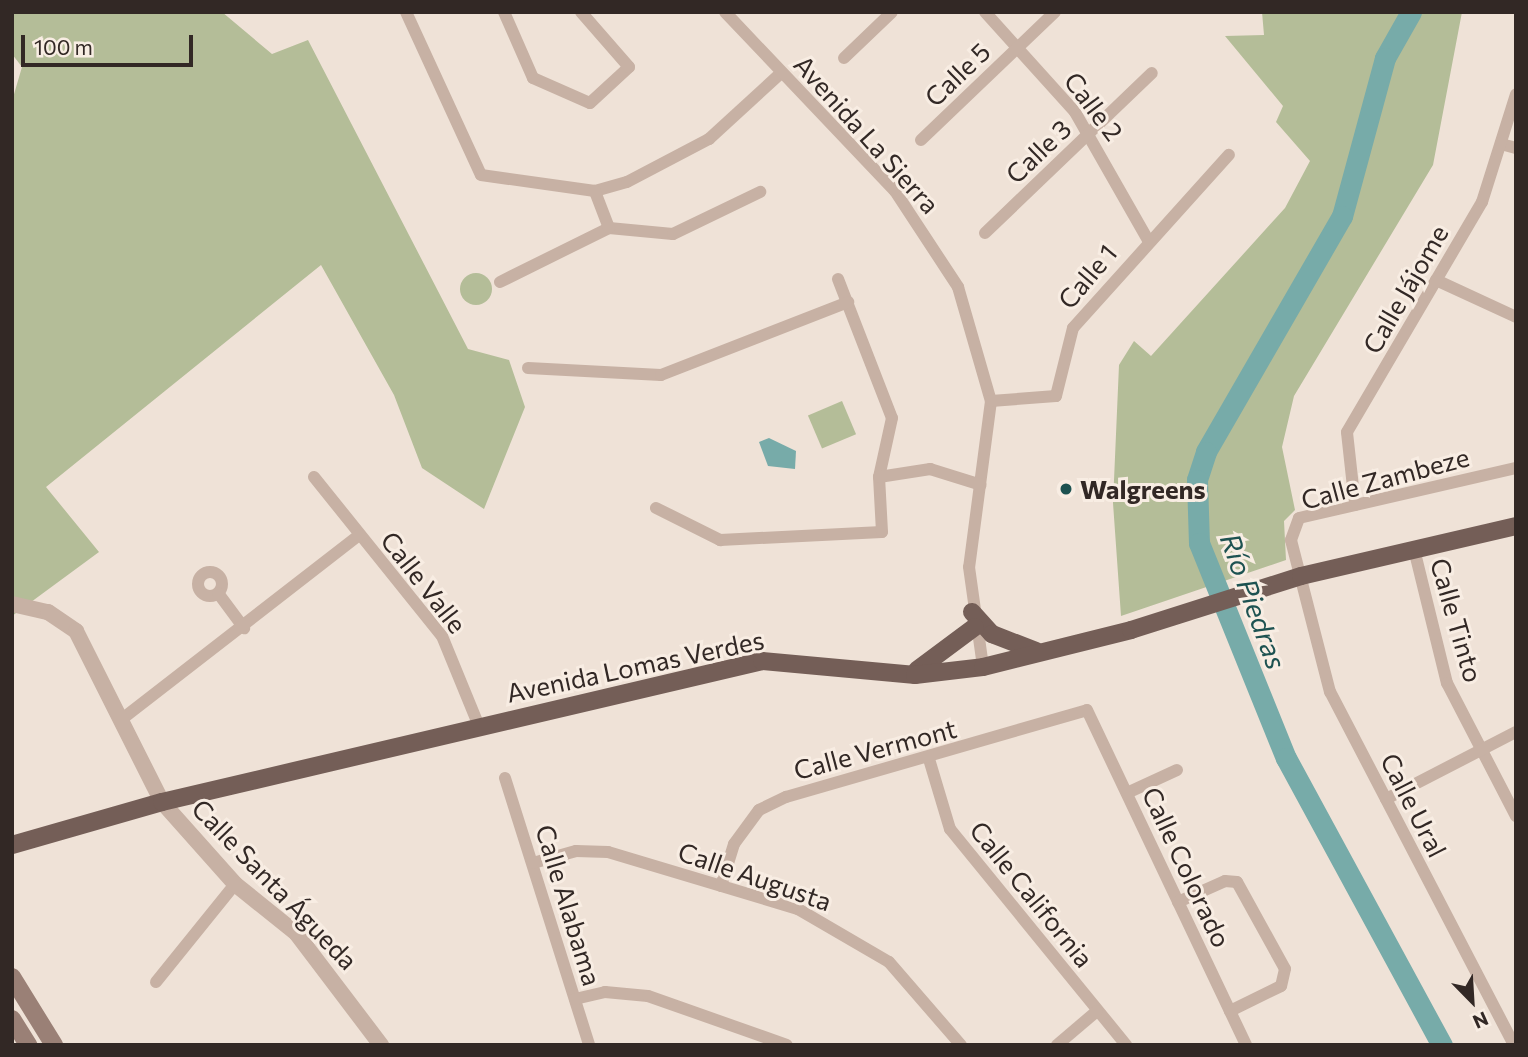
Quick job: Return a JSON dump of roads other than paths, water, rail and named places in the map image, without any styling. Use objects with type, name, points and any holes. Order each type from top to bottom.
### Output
[{"type":"main road","name":"Avenida Lomas Verdes","points":[[12,845],[162,802],[762,661],[906,674],[983,667],[1168,618],[1301,576],[1516,526]]},
{"type":"main road","points":[[906,674],[937,661],[973,620],[1006,642],[1043,652]]},
{"type":"main road","points":[[12,977],[54,1045]]},
{"type":"main road","points":[[12,1020],[28,1045]]},
{"type":"street","points":[[406,12],[481,175],[595,191],[709,139],[780,73]]},
{"type":"street","points":[[504,12],[533,78],[590,103],[629,67],[581,12]]},
{"type":"street","name":"Avenida La Sierra","points":[[726,12],[919,220],[958,287],[991,401],[969,566],[973,620],[983,667]]},
{"type":"street","points":[[844,58],[892,12]]},
{"type":"street","name":"Calle 2","points":[[985,12],[1090,133],[1148,240]]},
{"type":"street","name":"Calle 5","points":[[921,140],[1055,12]]},
{"type":"street","name":"Calle 3","points":[[985,233],[1152,73]]},
{"type":"street","name":"Calle Jájome","points":[[1355,505],[1347,432],[1482,202],[1516,94]]},
{"type":"street","points":[[1501,144],[1516,149]]},
{"type":"street","name":"Calle 1","points":[[991,401],[1056,396],[1073,328],[1148,240],[1229,155]]},
{"type":"street","points":[[595,191],[610,228]]},
{"type":"street","points":[[500,282],[610,228],[673,234],[760,192]]},
{"type":"street","points":[[656,508],[720,540],[882,532],[879,477],[892,418],[838,279]]},
{"type":"street","points":[[1436,280],[1516,317]]},
{"type":"street","points":[[528,369],[661,375],[848,302]]},
{"type":"street","name":"Calle Zambeze","points":[[1295,554],[1291,540],[1298,518],[1516,468]]},
{"type":"street","points":[[879,477],[930,469],[981,485]]},
{"type":"street","name":"Calle Valle","points":[[314,477],[442,636],[479,726]]},
{"type":"street","points":[[122,719],[244,628],[359,535]]},
{"type":"street","name":"Calle Tinto","points":[[1414,549],[1447,683],[1516,816]]},
{"type":"street","name":"Calle Ural","points":[[1295,554],[1330,692],[1514,1045]]},
{"type":"street","points":[[218,593],[244,628]]},
{"type":"street","name":"Calle Santa Águeda","points":[[12,604],[48,612],[76,631],[162,802],[235,884],[296,933],[381,1045]]},
{"type":"street","name":"Calle Vermont","points":[[721,886],[734,844],[759,810],[786,797],[929,759],[1087,710]]},
{"type":"street","name":"Calle Colorado","points":[[1087,710],[1245,1045]]},
{"type":"street","points":[[1386,799],[1516,732]]},
{"type":"street","name":"Calle California","points":[[929,759],[950,829],[1126,1045]]},
{"type":"street","points":[[1127,793],[1177,770]]},
{"type":"street","name":"Calle Alabama","points":[[505,778],[589,1045]]},
{"type":"street","name":"Calle Augusta","points":[[533,863],[576,851],[608,852],[797,909],[862,941],[889,962],[961,1045]]},
{"type":"street","points":[[1178,902],[1225,881],[1237,882],[1285,970],[1281,986],[1230,1011]]},
{"type":"street","points":[[156,982],[235,884]]},
{"type":"street","points":[[575,999],[606,992],[648,996],[787,1045]]},
{"type":"street","points":[[1057,1045],[1097,1011]]},
{"type":"water","points":[[769,438],[796,451],[795,469],[768,466],[759,442]]},
{"type":"waterway","name":"Río Piedras","points":[[1411,12],[1385,58],[1342,216],[1206,452],[1197,480],[1199,543],[1286,758],[1442,1045]]},
{"type":"place","name":"Walgreens","points":[[1066,489]]}]
